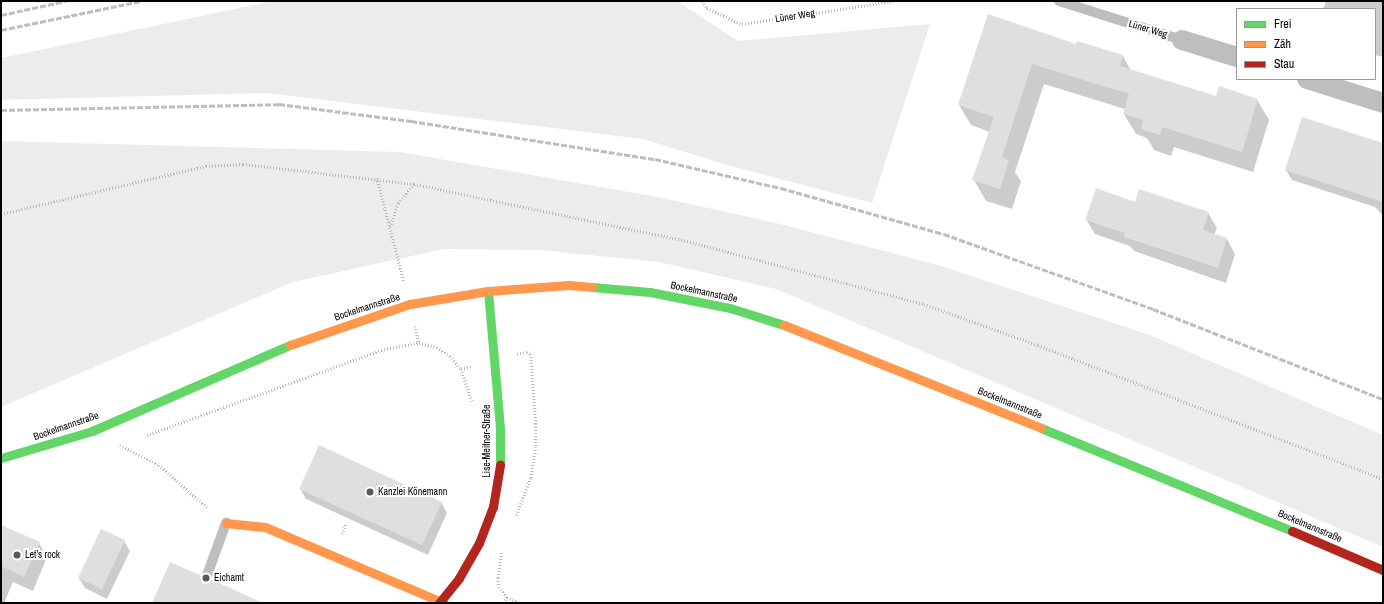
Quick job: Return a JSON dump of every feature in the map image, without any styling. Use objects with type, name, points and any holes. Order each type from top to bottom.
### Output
[{"type":"main road","name":"Bockelmannstraße","points":[[1,458],[92,431],[304,340],[410,304],[488,291],[569,285],[650,292],[730,308],[796,328],[1245,511],[1383,570]]},
{"type":"main road","name":"Lise-Meitner-Straße","points":[[226,524],[265,527],[441,602],[459,578],[478,544],[493,507],[500,474],[500,429],[488,291]]},
{"type":"street","name":"Lüner Weg","points":[[1182,40],[1236,57]]},
{"type":"street","points":[[1310,80],[1383,103]]},
{"type":"lane","name":"Lüner Weg","points":[[1058,1],[1182,40]]},
{"type":"lane","points":[[206,578],[226,524]]},
{"type":"path","name":"Lüner Weg","points":[[703,1],[707,8],[742,24],[894,1]]},
{"type":"path","points":[[1,214],[206,166],[243,164],[377,178],[414,184],[686,241],[924,304],[1038,345],[1383,479]]},
{"type":"path","points":[[377,178],[419,343]]},
{"type":"path","points":[[390,227],[398,203],[414,184]]},
{"type":"path","points":[[142,437],[384,349],[419,343],[437,347],[450,356],[461,369],[473,409]]},
{"type":"path","points":[[127,442],[120,445],[159,465],[226,524]]},
{"type":"path","points":[[507,597],[520,603]]},
{"type":"shaded area","points":[[273,1],[677,1],[738,41],[930,24],[872,203],[734,167],[643,139],[267,93],[1,100],[1,58]]},
{"type":"shaded area","points":[[1,141],[400,152],[658,197],[776,223],[938,265],[1147,334],[1383,435],[1383,547],[776,289],[659,262],[541,250],[444,249],[293,282],[1,407]]},
{"type":"building","points":[[988,14],[1076,44],[1077,41],[1123,55],[1120,66],[1216,96],[1219,86],[1258,99],[1242,152],[1162,127],[1160,135],[1141,129],[1143,120],[1123,114],[1129,94],[1032,64],[1002,157],[1009,160],[1000,189],[972,180],[994,117],[958,105]]},
{"type":"building","points":[[1302,117],[1383,143],[1383,202],[1285,170]]},
{"type":"building","points":[[1096,188],[1135,202],[1139,189],[1209,212],[1203,230],[1227,238],[1218,268],[1124,237],[1125,233],[1085,220]]},
{"type":"building","points":[[319,445],[442,502],[422,545],[299,489]]},
{"type":"building","name":"Let’s rock","points":[[1,525],[40,542],[24,577],[1,566]]},
{"type":"building","points":[[101,529],[125,540],[102,589],[78,578]]},
{"type":"building","points":[[170,562],[200,575],[203,584],[212,580],[263,603],[152,603]]},
{"type":"railway","points":[[1,15],[65,1]]},
{"type":"railway","points":[[1,30],[141,1]]},
{"type":"railway","points":[[1,110],[279,104],[411,121],[655,159],[781,188],[944,234],[1153,309],[1383,399]]},
{"type":"traffic: fast","points":[[592,287],[650,292],[730,308],[784,325]]},
{"type":"traffic: fast","points":[[488,291],[500,429],[500,465]]},
{"type":"traffic: fast","points":[[1,458],[92,431],[290,345]]},
{"type":"traffic: fast","points":[[1041,428],[1292,531]]},
{"type":"traffic: slow","points":[[290,345],[410,304],[488,291],[569,285],[592,287]]},
{"type":"traffic: slow","points":[[784,325],[1041,428]]},
{"type":"traffic: slow","points":[[226,523],[265,527],[444,603]]},
{"type":"traffic: jam","points":[[439,603],[459,578],[479,543],[493,507],[500,465]]},
{"type":"traffic: jam","points":[[1292,531],[1383,570]]},
{"type":"place","name":"Kanzlei Könemann","points":[[370,492]]},
{"type":"place","name":"Let’s rock","points":[[17,555]]},
{"type":"place","name":"Eichamt","points":[[206,578]]}]
